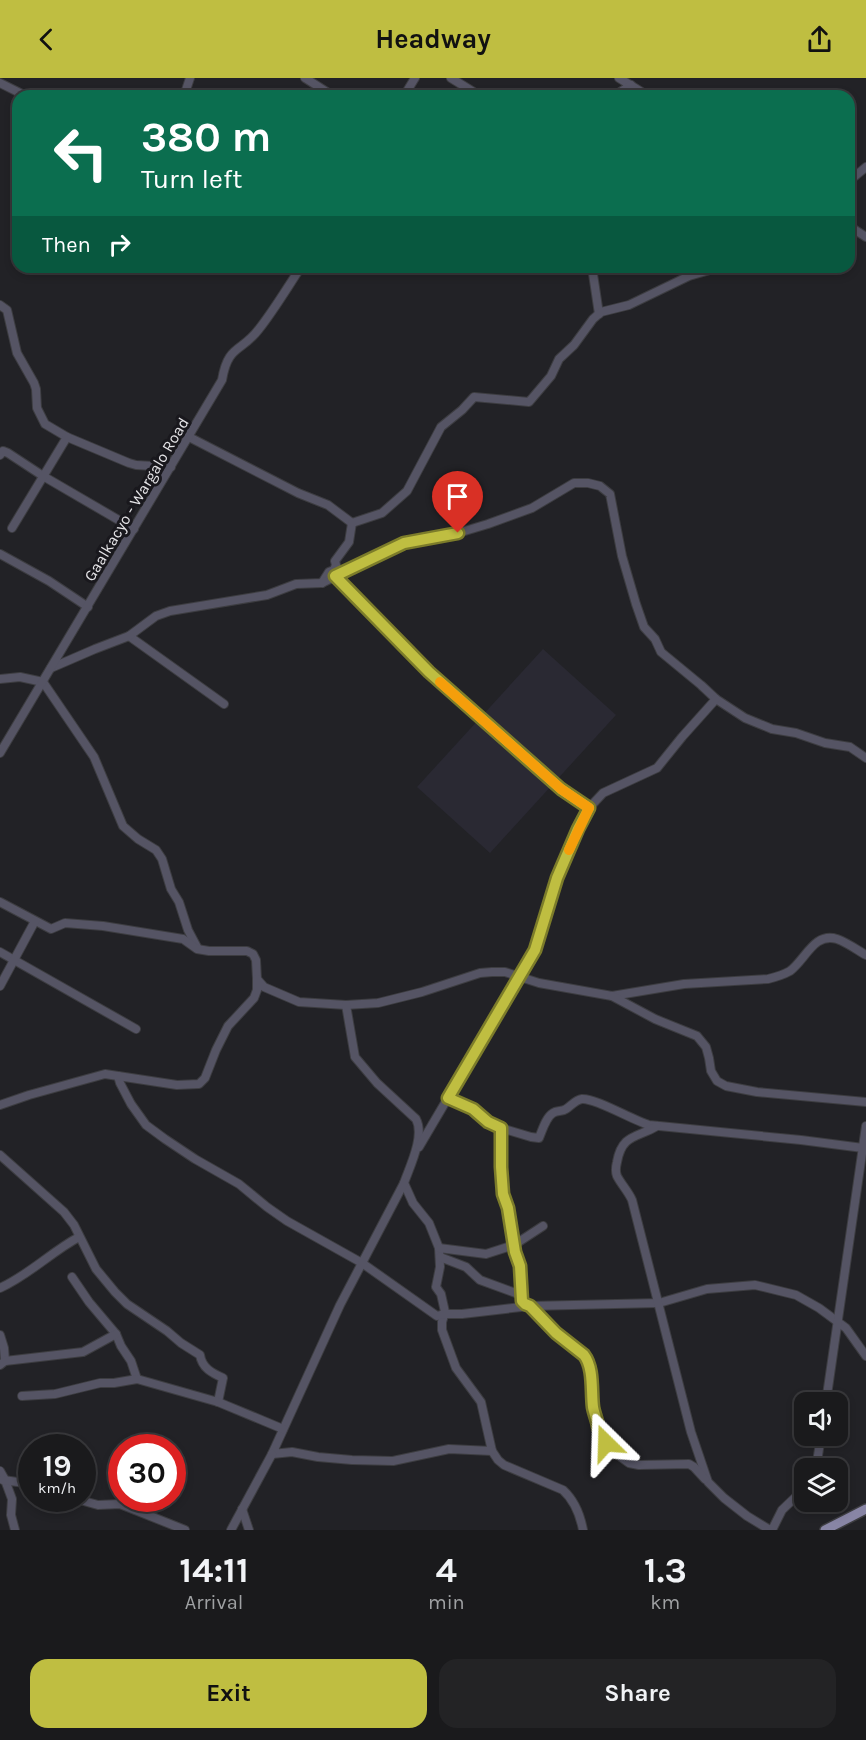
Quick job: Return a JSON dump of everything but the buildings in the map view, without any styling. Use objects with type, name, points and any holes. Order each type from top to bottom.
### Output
[{"type":"main road","points":[[825,1530],[866,1509]]},
{"type":"street","points":[[305,78],[324,90]]},
{"type":"street","points":[[451,78],[470,90]]},
{"type":"street","points":[[619,78],[639,90]]},
{"type":"street","points":[[0,83],[14,90]]},
{"type":"street","points":[[623,90],[631,85]]},
{"type":"street","points":[[631,85],[632,90]]},
{"type":"street","name":"Gaalkacyo - Wargalo Road","points":[[0,753],[222,380],[228,358],[234,349],[244,344],[259,330],[297,273]]},
{"type":"street","points":[[593,273],[599,314]]},
{"type":"street","points":[[352,523],[382,513],[407,491],[441,427],[474,398],[529,402],[552,376],[559,359],[574,345],[599,314],[610,308],[629,304],[699,273]]},
{"type":"street","points":[[0,305],[7,310],[17,353],[36,389],[37,408],[45,424],[67,437],[129,463],[171,466]]},
{"type":"street","points":[[12,528],[67,437]]},
{"type":"street","points":[[189,437],[298,493],[328,505],[352,523]]},
{"type":"street","points":[[0,455],[3,451],[8,453],[134,529]]},
{"type":"street","points":[[51,668],[129,636],[156,616],[170,611],[267,595],[296,584],[322,583],[404,543],[458,533],[488,524],[532,508],[574,483],[588,483],[600,486],[610,494],[622,556],[644,627],[655,639],[661,652],[716,699],[745,718],[772,729],[850,747],[866,758]]},
{"type":"street","points":[[322,583],[329,572],[334,570],[335,561],[349,542],[352,523]]},
{"type":"street","points":[[0,554],[49,581],[87,607]]},
{"type":"street","points":[[335,576],[429,672],[561,789],[589,808]]},
{"type":"street","points":[[129,636],[224,704]]},
{"type":"street","points":[[0,679],[20,677],[43,682],[94,757],[123,826],[156,850],[162,859],[171,889],[179,902],[197,949]]},
{"type":"street","points":[[414,1156],[535,950],[557,878],[589,808],[603,793],[657,768],[716,699]]},
{"type":"street","points":[[0,902],[51,929],[70,923],[103,926],[183,939],[197,949],[247,951],[256,960],[257,979],[254,998],[228,1026],[205,1078],[199,1084],[154,1083],[105,1074],[0,1105]]},
{"type":"street","points":[[0,986],[35,921]]},
{"type":"street","points":[[612,996],[684,984],[741,982],[781,976],[798,964],[821,938],[839,940],[866,956]]},
{"type":"street","points":[[0,952],[136,1029]]},
{"type":"street","points":[[257,979],[264,987],[299,1002],[346,1005],[378,1003],[422,992],[480,973],[505,972],[539,983],[612,996],[655,1019],[697,1036],[706,1047],[711,1071],[717,1081],[726,1086],[758,1092],[866,1102]]},
{"type":"street","points":[[231,1530],[272,1454],[340,1305],[404,1183],[420,1133],[419,1124],[412,1115],[377,1083],[355,1057],[346,1005]]},
{"type":"street","points":[[118,1076],[131,1104],[146,1125],[195,1159],[239,1184],[287,1221],[362,1263],[437,1316],[530,1306],[659,1303],[707,1289],[755,1285],[796,1295],[819,1308],[846,1328],[866,1356]]},
{"type":"street","points":[[448,1098],[473,1109],[488,1122],[501,1128],[539,1138],[550,1115],[563,1111],[576,1101],[584,1099],[638,1122],[657,1126],[863,1148]]},
{"type":"street","points":[[657,1126],[625,1142],[620,1151],[616,1170],[617,1176],[632,1200],[691,1432],[708,1482]]},
{"type":"street","points":[[828,1392],[866,1126]]},
{"type":"street","points":[[501,1128],[503,1194],[520,1266],[521,1296],[525,1304],[530,1306],[556,1333],[588,1360],[594,1410],[602,1439],[629,1463],[639,1465],[689,1464],[699,1471],[724,1498],[747,1516],[771,1530],[782,1510],[794,1499]]},
{"type":"street","points":[[0,1155],[63,1212],[74,1225],[96,1269],[115,1292],[127,1304],[167,1331],[181,1344],[200,1355],[201,1361],[208,1370],[223,1378],[218,1402]]},
{"type":"street","points":[[404,1183],[413,1203],[429,1223],[440,1252],[436,1287],[441,1294],[445,1312],[442,1330],[456,1368],[481,1402],[492,1451],[504,1465],[563,1490],[575,1504],[580,1514],[583,1530]]},
{"type":"street","points":[[440,1252],[486,1254],[514,1245],[543,1226]]},
{"type":"street","points":[[0,1288],[16,1281],[65,1244],[79,1237]]},
{"type":"street","points":[[440,1252],[466,1267],[480,1280],[521,1296]]},
{"type":"street","points":[[72,1277],[89,1302],[116,1334],[131,1360],[137,1379]]},
{"type":"street","points":[[0,1335],[4,1348],[3,1363],[83,1352],[116,1334]]},
{"type":"street","points":[[22,1396],[55,1394],[100,1383],[137,1379],[218,1402],[283,1429]]},
{"type":"street","points":[[272,1454],[291,1452],[318,1457],[393,1461],[449,1449],[492,1451]]},
{"type":"street","points":[[0,1471],[12,1499],[11,1515],[15,1530]]},
{"type":"street","points":[[3,1480],[18,1482]]},
{"type":"street","points":[[96,1504],[120,1504],[185,1530]]},
{"type":"street","points":[[242,1509],[249,1530]]},
{"type":"shaded area","points":[[543,649],[616,715],[490,853],[417,787]]},
{"type":"slow traffic","points":[[440,682],[561,789],[589,808],[569,850]]},
{"type":"route","points":[[458,533],[404,543],[335,576],[429,672],[561,789],[589,808],[557,878],[535,950],[448,1098],[473,1109],[488,1122],[501,1128],[503,1194],[520,1266],[522,1301],[588,1360],[594,1410],[602,1439],[606,1443]]}]
